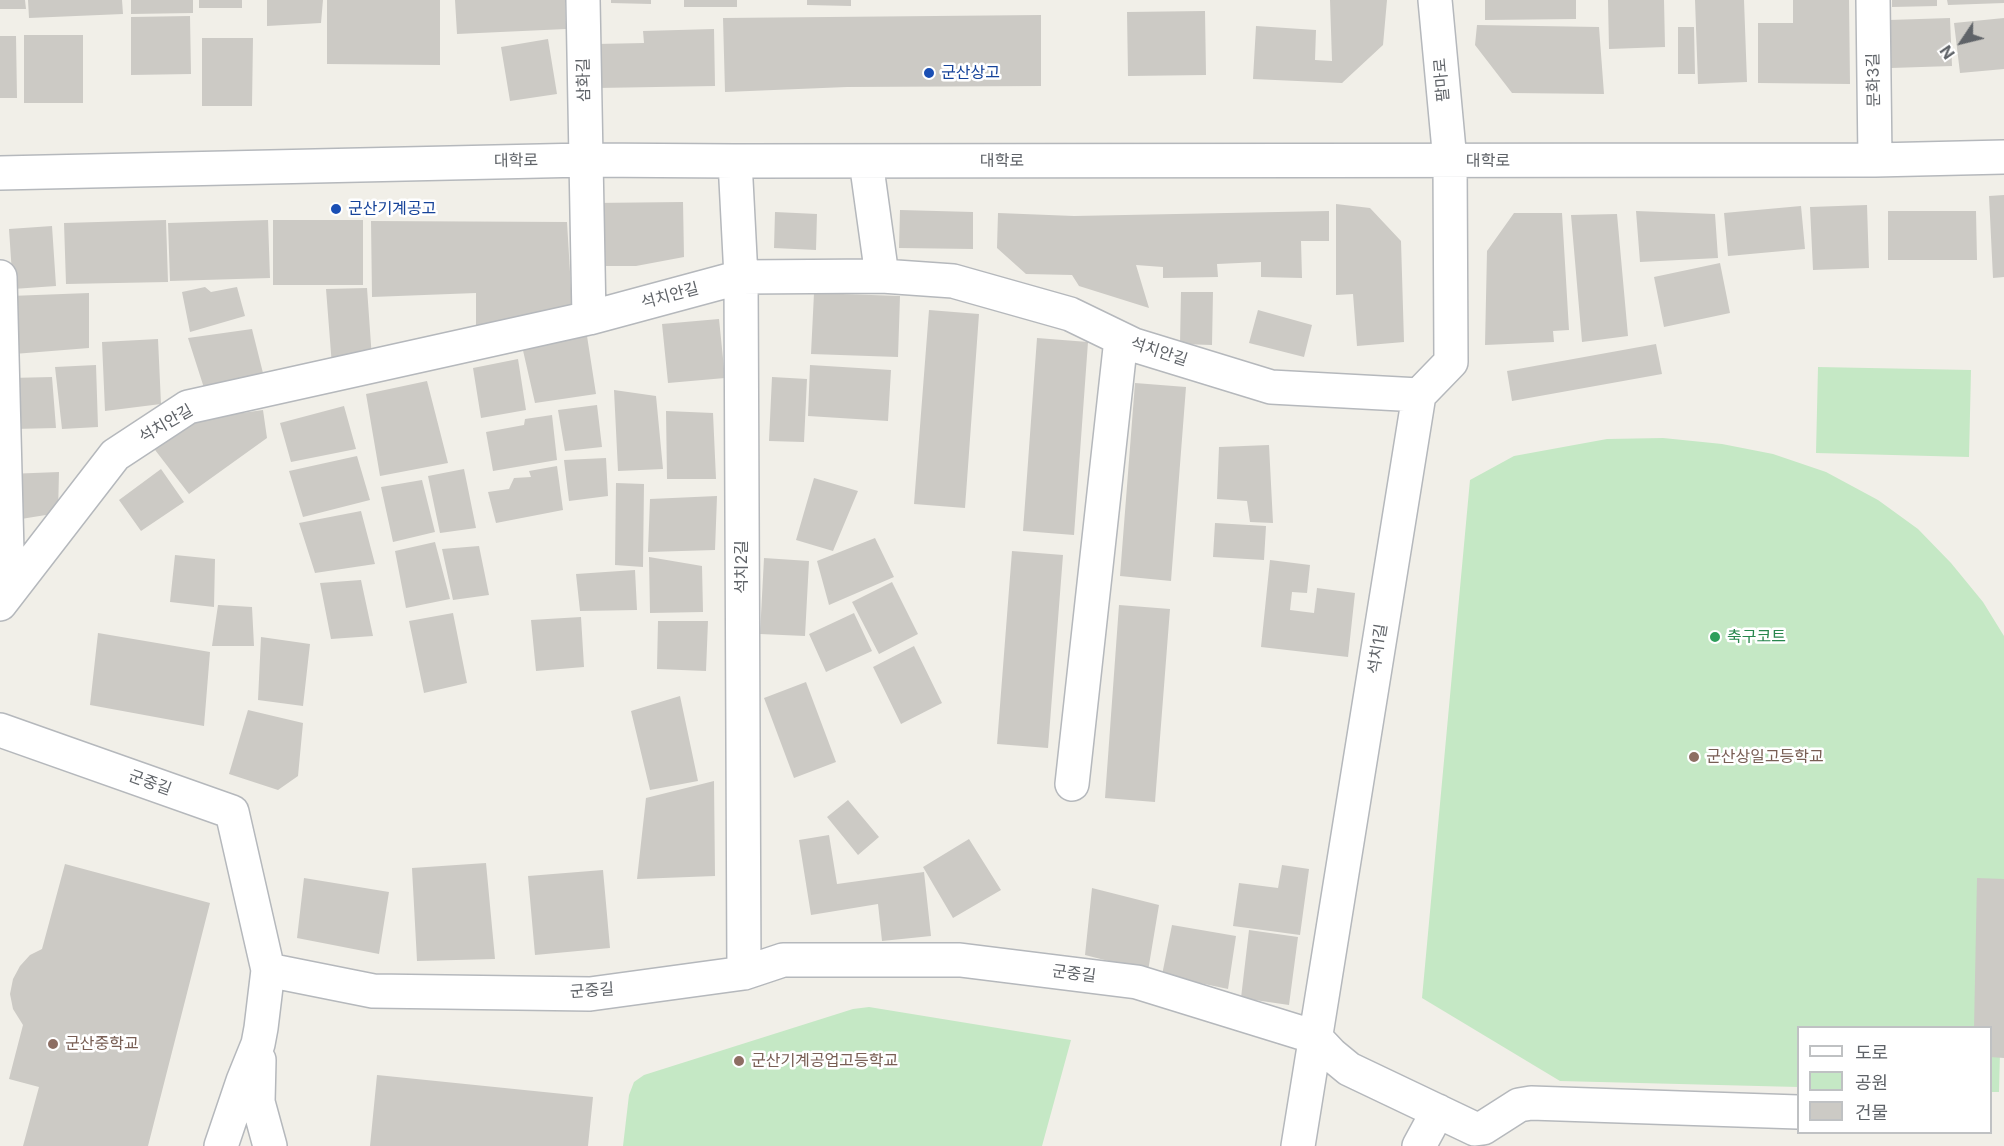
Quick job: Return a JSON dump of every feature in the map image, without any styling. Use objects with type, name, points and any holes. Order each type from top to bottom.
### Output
[{"type":"street","name":"삼화길","points":[[583,0],[589,318]]},
{"type":"street","name":"팔마로","points":[[1435,0],[1450,161]]},
{"type":"street","name":"문화3길","points":[[1873,0],[1875,160]]},
{"type":"street","name":"대학로","points":[[0,173],[585,160],[1450,161],[1875,160],[2004,157]]},
{"type":"street","name":"석치2길","points":[[735,161],[741,277],[744,973]]},
{"type":"street","points":[[866,161],[882,276]]},
{"type":"street","points":[[1419,395],[1451,362],[1450,161]]},
{"type":"street","name":"석치안길","points":[[4,598],[115,454],[188,408],[589,318],[741,277],[882,276],[953,281],[1070,314],[1134,345],[1271,387],[1419,395]]},
{"type":"street","points":[[0,277],[4,598]]},
{"type":"street","points":[[1072,784],[1120,339]]},
{"type":"street","name":"석치1길","points":[[1298,1146],[1419,395]]},
{"type":"street","name":"군중길","points":[[0,729],[232,813],[268,970],[373,991],[579,994],[744,973],[783,960],[960,960],[1137,982],[1315,1037]]},
{"type":"street","points":[[221,1146],[258,1044],[268,970]]},
{"type":"street","points":[[1315,1037],[1349,1069],[1452,1127],[1483,1128],[1520,1106],[1530,1103],[1797,1113]]},
{"type":"street","points":[[258,1044],[260,1066],[258,1102],[270,1146]]},
{"type":"street","points":[[1419,1146],[1452,1127]]},
{"type":"green space","points":[[1818,367],[1971,370],[1969,457],[1816,453]]},
{"type":"green space","name":"군산상일고등학교","points":[[1663,438],[1722,444],[1773,454],[1826,472],[1878,500],[1918,529],[1951,563],[1983,602],[2004,636],[2004,888],[1999,1092],[1992,1092],[1992,1026],[1797,1026],[1797,1087],[1560,1081],[1422,998],[1470,480],[1514,456],[1607,439]]},
{"type":"green space","points":[[869,1007],[1071,1040],[1042,1146],[623,1146],[629,1095],[634,1082],[644,1075],[853,1009]]},
{"type":"building","points":[[0,0],[25,0],[26,9],[0,9]]},
{"type":"building","points":[[28,0],[122,0],[123,14],[29,18]]},
{"type":"building","points":[[131,0],[193,0],[193,13],[131,14]]},
{"type":"building","points":[[199,0],[242,0],[242,8],[199,8]]},
{"type":"building","points":[[267,0],[323,0],[321,23],[267,26]]},
{"type":"building","points":[[327,0],[440,0],[440,65],[327,64]]},
{"type":"building","points":[[455,0],[565,0],[566,29],[457,34]]},
{"type":"building","points":[[611,0],[651,0],[651,4],[611,3]]},
{"type":"building","points":[[684,0],[737,0],[737,7],[684,7]]},
{"type":"building","points":[[807,0],[851,0],[851,6],[807,5]]},
{"type":"building","points":[[1330,0],[1387,0],[1383,45],[1342,83],[1253,79],[1256,26],[1316,30],[1315,60],[1332,61]]},
{"type":"building","points":[[1485,0],[1576,0],[1576,19],[1485,20]]},
{"type":"building","points":[[1608,0],[1664,0],[1665,47],[1609,49]]},
{"type":"building","points":[[1695,0],[1744,0],[1747,82],[1698,84]]},
{"type":"building","points":[[1793,0],[1849,0],[1850,84],[1758,83],[1758,23],[1793,23]]},
{"type":"building","points":[[1892,0],[1937,0],[1937,6],[1892,7]]},
{"type":"building","points":[[1947,0],[2004,0],[2004,3],[1948,5]]},
{"type":"building","points":[[1205,11],[1206,75],[1128,76],[1127,12]]},
{"type":"building","points":[[1041,15],[1041,86],[847,87],[725,92],[723,18]]},
{"type":"building","points":[[190,16],[191,74],[131,75],[131,17]]},
{"type":"building","points":[[1950,18],[1952,66],[1891,68],[1889,20]]},
{"type":"building","points":[[2004,18],[2004,69],[1960,73],[1954,23]]},
{"type":"building","points":[[1477,25],[1599,27],[1604,94],[1512,93],[1475,45]]},
{"type":"building","points":[[1678,27],[1694,27],[1695,74],[1678,74]]},
{"type":"building","points":[[714,29],[715,86],[597,88],[596,44],[644,43],[643,31]]},
{"type":"building","points":[[24,35],[83,35],[83,103],[24,103]]},
{"type":"building","points":[[0,36],[16,36],[17,98],[0,98]]},
{"type":"building","points":[[202,38],[253,38],[252,106],[202,106]]},
{"type":"building","points":[[548,39],[557,94],[510,101],[501,47]]},
{"type":"building","points":[[2004,195],[2004,277],[1993,278],[1989,196]]},
{"type":"building","points":[[683,202],[684,257],[636,266],[593,266],[592,203]]},
{"type":"building","points":[[1336,204],[1370,208],[1401,241],[1404,342],[1357,346],[1353,294],[1336,295]]},
{"type":"building","points":[[1867,205],[1869,268],[1813,270],[1810,207]]},
{"type":"building","points":[[1801,206],[1805,249],[1728,256],[1724,213]]},
{"type":"building","points":[[900,210],[973,212],[973,249],[899,248]]},
{"type":"building","points":[[1329,211],[1329,241],[1301,241],[1302,278],[1261,277],[1261,262],[1217,264],[1218,277],[1163,278],[1163,267],[1136,265],[1149,308],[1079,286],[1072,275],[1026,274],[997,248],[998,213],[1074,216]]},
{"type":"building","points":[[1636,211],[1715,214],[1718,258],[1640,262]]},
{"type":"building","points":[[1888,211],[1976,211],[1977,260],[1888,260]]},
{"type":"building","points":[[775,212],[817,214],[816,250],[774,248]]},
{"type":"building","points":[[1514,213],[1562,213],[1569,330],[1553,331],[1554,342],[1485,345],[1487,251]]},
{"type":"building","points":[[1617,214],[1628,336],[1582,342],[1571,215]]},
{"type":"building","points":[[166,220],[168,282],[66,284],[64,223]]},
{"type":"building","points":[[268,220],[270,278],[170,281],[168,223]]},
{"type":"building","points":[[273,220],[363,220],[363,285],[273,285]]},
{"type":"building","points":[[371,221],[567,222],[572,305],[476,328],[476,293],[372,297]]},
{"type":"building","points":[[52,226],[56,286],[13,289],[9,229]]},
{"type":"building","points":[[1720,263],[1730,313],[1664,327],[1654,277]]},
{"type":"building","points":[[205,287],[211,292],[237,287],[245,316],[190,332],[182,292]]},
{"type":"building","points":[[367,288],[372,359],[332,366],[326,289]]},
{"type":"building","points":[[1181,292],[1213,292],[1212,345],[1180,344]]},
{"type":"building","points":[[89,293],[89,348],[14,354],[10,296]]},
{"type":"building","points":[[814,293],[900,296],[898,357],[811,354]]},
{"type":"building","points":[[929,310],[979,314],[965,508],[914,504]]},
{"type":"building","points":[[1258,310],[1312,325],[1304,357],[1249,343]]},
{"type":"building","points":[[719,319],[725,378],[668,383],[662,324]]},
{"type":"building","points":[[252,329],[264,377],[205,391],[188,338]]},
{"type":"building","points":[[587,336],[596,394],[535,403],[522,346]]},
{"type":"building","points":[[1037,338],[1088,342],[1074,535],[1023,531]]},
{"type":"building","points":[[158,339],[161,404],[105,411],[102,342]]},
{"type":"building","points":[[1656,344],[1662,374],[1512,401],[1507,371]]},
{"type":"building","points":[[518,359],[526,410],[481,418],[473,368]]},
{"type":"building","points":[[96,365],[98,427],[62,429],[55,367]]},
{"type":"building","points":[[810,365],[891,370],[888,421],[808,416]]},
{"type":"building","points":[[52,377],[56,428],[14,429],[10,378]]},
{"type":"building","points":[[772,377],[807,379],[804,442],[769,441]]},
{"type":"building","points":[[427,381],[448,463],[380,476],[366,394]]},
{"type":"building","points":[[1135,383],[1186,387],[1171,581],[1120,576]]},
{"type":"building","points":[[614,390],[656,396],[663,469],[618,471]]},
{"type":"building","points":[[597,405],[602,447],[565,451],[558,410]]},
{"type":"building","points":[[344,406],[356,449],[291,462],[280,423]]},
{"type":"building","points":[[263,410],[267,438],[189,494],[152,446],[193,420]]},
{"type":"building","points":[[666,411],[713,413],[716,479],[667,479]]},
{"type":"building","points":[[552,415],[557,460],[493,471],[486,432],[524,425],[525,419]]},
{"type":"building","points":[[1269,445],[1273,523],[1250,522],[1247,501],[1217,499],[1219,447]]},
{"type":"building","points":[[357,456],[370,500],[303,517],[289,471]]},
{"type":"building","points":[[606,458],[608,496],[569,501],[564,460]]},
{"type":"building","points":[[557,466],[563,510],[496,523],[488,492],[509,489],[514,478],[531,477],[529,471]]},
{"type":"building","points":[[161,469],[184,502],[141,531],[119,500]]},
{"type":"building","points":[[464,469],[476,528],[440,533],[428,476]]},
{"type":"building","points":[[59,472],[58,513],[15,520],[8,474]]},
{"type":"building","points":[[814,478],[858,491],[833,551],[796,540]]},
{"type":"building","points":[[422,480],[435,532],[393,542],[381,487]]},
{"type":"building","points":[[616,483],[644,484],[643,567],[615,565]]},
{"type":"building","points":[[717,496],[715,550],[648,552],[650,499]]},
{"type":"building","points":[[361,511],[375,564],[315,573],[299,523]]},
{"type":"building","points":[[1215,523],[1266,526],[1264,560],[1213,557]]},
{"type":"building","points":[[875,538],[894,577],[829,605],[817,561]]},
{"type":"building","points":[[435,542],[450,599],[406,608],[395,551]]},
{"type":"building","points":[[479,546],[489,595],[453,600],[442,549]]},
{"type":"building","points":[[1012,551],[1063,555],[1048,748],[997,744]]},
{"type":"building","points":[[175,555],[215,559],[214,607],[170,602]]},
{"type":"building","points":[[649,557],[702,566],[703,612],[650,613]]},
{"type":"building","points":[[764,558],[809,561],[805,636],[760,634]]},
{"type":"building","points":[[1270,560],[1310,565],[1307,593],[1292,592],[1290,610],[1314,613],[1317,588],[1355,593],[1348,657],[1261,647]]},
{"type":"building","points":[[635,570],[637,610],[580,611],[576,574]]},
{"type":"building","points":[[361,580],[373,636],[331,639],[320,583]]},
{"type":"building","points":[[892,582],[918,634],[879,654],[852,602]]},
{"type":"building","points":[[218,605],[252,607],[254,646],[212,646]]},
{"type":"building","points":[[1119,605],[1170,609],[1155,802],[1105,798]]},
{"type":"building","points":[[453,613],[467,683],[424,693],[409,621]]},
{"type":"building","points":[[854,613],[872,651],[826,672],[809,634]]},
{"type":"building","points":[[581,617],[584,667],[536,671],[531,620]]},
{"type":"building","points":[[658,621],[708,621],[706,671],[657,669]]},
{"type":"building","points":[[98,633],[210,652],[204,726],[90,705]]},
{"type":"building","points":[[261,637],[310,644],[303,706],[258,700]]},
{"type":"building","points":[[914,646],[942,703],[901,724],[873,667]]},
{"type":"building","points":[[806,682],[836,762],[794,778],[764,698]]},
{"type":"building","points":[[680,696],[698,781],[650,790],[631,711]]},
{"type":"building","points":[[248,710],[303,723],[298,776],[278,790],[229,774]]},
{"type":"building","points":[[714,781],[715,876],[637,879],[646,798]]},
{"type":"building","points":[[848,800],[879,837],[858,855],[827,817]]},
{"type":"building","points":[[829,835],[837,884],[924,872],[931,936],[882,941],[878,904],[811,915],[799,840]]},
{"type":"building","points":[[969,839],[1001,890],[953,918],[923,867]]},
{"type":"building","points":[[486,863],[495,959],[417,961],[412,868]]},
{"type":"building","points":[[65,864],[210,903],[148,1146],[23,1146],[39,1087],[9,1079],[23,1025],[13,1009],[10,994],[13,979],[20,966],[30,955],[42,949]]},
{"type":"building","points":[[1282,865],[1309,869],[1300,935],[1233,926],[1239,883],[1278,888]]},
{"type":"building","points":[[603,870],[610,948],[535,955],[528,876]]},
{"type":"building","points":[[304,878],[389,892],[379,954],[297,938]]},
{"type":"building","points":[[1977,878],[2004,879],[2004,1058],[1992,1057],[1992,1026],[1974,1026]]},
{"type":"building","points":[[1092,888],[1159,905],[1148,971],[1085,955]]},
{"type":"building","points":[[1172,925],[1236,936],[1228,989],[1162,975]]},
{"type":"building","points":[[1249,930],[1298,937],[1289,1005],[1241,998]]},
{"type":"building","points":[[377,1075],[593,1097],[588,1146],[370,1146]]},
{"type":"place","name":"군산상고","points":[[929,73]]},
{"type":"place","name":"군산기계공고","points":[[336,209]]},
{"type":"place","name":"축구코트","points":[[1715,637]]},
{"type":"place","name":"군산상일고등학교","points":[[1694,757]]},
{"type":"place","name":"군산중학교","points":[[53,1044]]},
{"type":"place","name":"군산기계공업고등학교","points":[[739,1061]]}]
